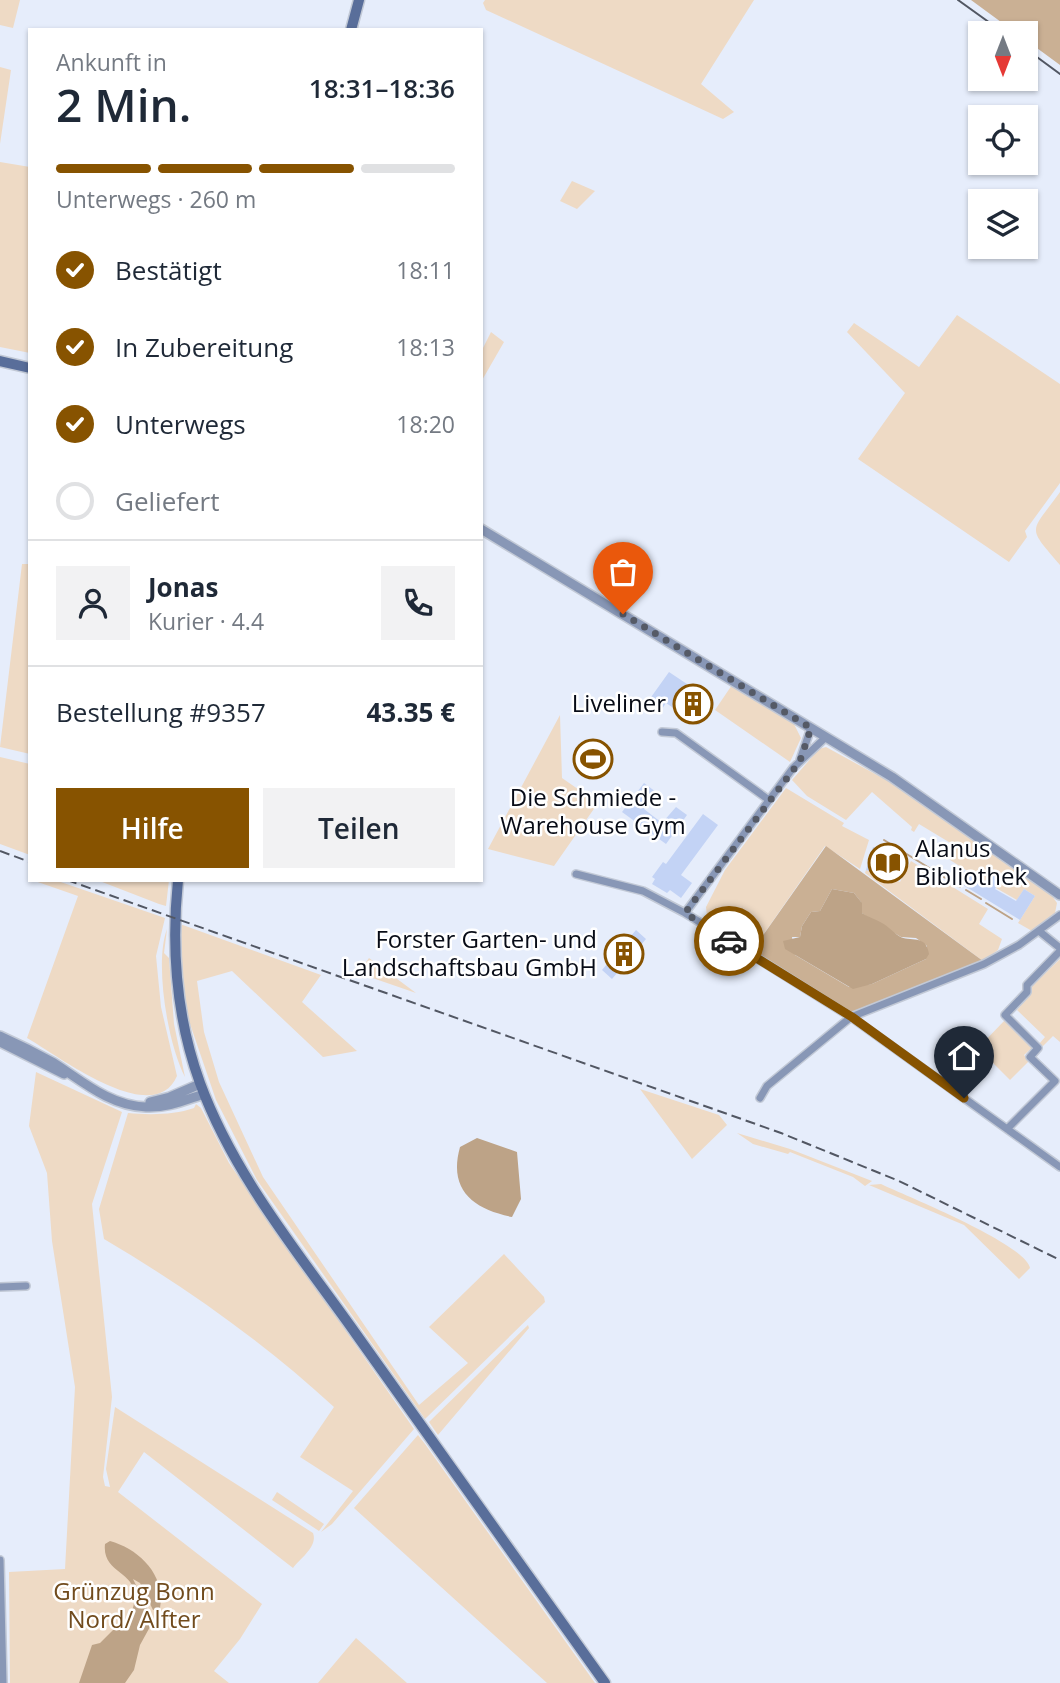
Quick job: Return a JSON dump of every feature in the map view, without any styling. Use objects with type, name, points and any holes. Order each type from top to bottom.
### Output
[{"type":"main road","points":[[352,28],[359,0]]},
{"type":"main road","points":[[0,361],[28,368]]},
{"type":"main road","points":[[178,882],[174,915],[176,978],[181,1016],[202,1089],[232,1152],[260,1197],[605,1683]]},
{"type":"street","points":[[483,530],[892,777],[1060,895]]},
{"type":"street","points":[[800,761],[811,728]]},
{"type":"street","points":[[662,732],[676,733],[769,800]]},
{"type":"street","points":[[685,913],[800,761],[826,737]]},
{"type":"street","points":[[576,874],[643,891],[685,913],[852,1017],[1060,1167]]},
{"type":"street","points":[[760,1098],[767,1086],[852,1017],[984,964],[1060,915]]},
{"type":"street","points":[[1007,1129],[1055,1081],[1030,1057],[1038,1048],[1005,1015],[1027,992],[1027,985],[1060,950],[1039,931]]},
{"type":"street","points":[[0,1036],[15,1046],[57,1065],[73,1078],[114,1100],[131,1104],[202,1089]]},
{"type":"street","points":[[0,1042],[15,1046]]},
{"type":"street","points":[[0,1287],[26,1286]]},
{"type":"street","points":[[0,1560],[3,1683]]},
{"type":"green space","points":[[0,0],[20,0],[13,28],[0,25]]},
{"type":"green space","points":[[485,0],[754,0],[701,84],[734,112],[723,119],[486,10],[483,3]]},
{"type":"green space","points":[[0,67],[11,70],[0,144]]},
{"type":"green space","points":[[0,162],[28,167],[28,353],[0,347]]},
{"type":"green space","points":[[572,181],[595,191],[577,209],[560,201]]},
{"type":"green space","points":[[957,315],[1060,384],[1060,483],[1025,531],[1027,537],[1009,562],[858,459],[905,393],[847,332],[854,323],[919,367]]},
{"type":"green space","points":[[491,332],[504,342],[483,379],[483,348]]},
{"type":"green space","points":[[1060,492],[1060,565],[1041,543],[1036,529]]},
{"type":"green space","points":[[22,564],[28,564],[28,754],[0,747]]},
{"type":"green space","points":[[732,685],[794,724],[801,738],[790,762],[715,710]]},
{"type":"green space","points":[[560,715],[562,778],[598,803],[554,866],[488,849]]},
{"type":"green space","points":[[826,747],[888,781],[1050,893],[1057,903],[1055,913],[1032,931],[1018,923],[1035,896],[1024,889],[1017,900],[996,888],[1003,876],[993,870],[985,882],[950,860],[957,847],[919,824],[914,832],[912,827],[872,792],[846,820],[807,796],[792,780],[819,749]]},
{"type":"green space","points":[[0,757],[28,764],[28,854],[0,844]]},
{"type":"green space","points":[[786,788],[844,823],[842,826],[869,840],[860,869],[825,846],[752,951],[707,917],[706,907],[725,870]]},
{"type":"green space","points":[[911,861],[988,909],[979,924],[1002,939],[998,950],[983,961],[865,873],[866,870],[900,882]]},
{"type":"green space","points":[[38,882],[61,882],[165,918],[156,956],[161,1007],[177,1076],[165,1091],[148,1095],[127,1092],[105,1084],[27,1038],[78,896]]},
{"type":"green space","points":[[102,882],[169,882],[166,906]]},
{"type":"green space","points":[[180,924],[321,975],[302,1002],[357,1051],[323,1057],[232,971],[197,981],[204,1032],[219,1082],[263,1177],[419,1405],[468,1363],[429,1327],[504,1254],[544,1297],[545,1302],[425,1419],[257,1180],[216,1100],[188,1018],[181,971]]},
{"type":"green space","points":[[167,929],[164,953],[169,958],[174,1024],[185,1077],[168,1025],[162,982],[163,944]]},
{"type":"green space","points":[[369,958],[416,993],[358,973]]},
{"type":"green space","points":[[1060,959],[1060,1042],[1053,1036],[1043,1046],[1039,1044],[1045,1037],[1017,1010],[1031,994],[1032,986]]},
{"type":"green space","points":[[1005,1020],[1034,1046],[1024,1055],[1029,1061],[1010,1080],[978,1048]]},
{"type":"green space","name":"Grünzug Bonn Nord/ Alfter","points":[[36,1072],[122,1112],[92,1204],[112,1397],[103,1477],[105,1486],[110,1487],[106,1469],[115,1407],[313,1533],[311,1547],[293,1568],[144,1452],[118,1492],[262,1604],[240,1639],[214,1671],[229,1683],[10,1683],[9,1572],[65,1569],[75,1387],[52,1241],[47,1173],[29,1126]]},
{"type":"green space","points":[[640,1089],[719,1115],[727,1125],[692,1159]]},
{"type":"green space","points":[[196,1104],[201,1108],[229,1163],[414,1429],[332,1524],[321,1532],[353,1491],[300,1457],[334,1407],[280,1360],[224,1317],[104,1239],[99,1209],[128,1113],[170,1113],[194,1108]]},
{"type":"green space","points":[[737,1133],[790,1149],[872,1181],[865,1186],[853,1177],[790,1152],[788,1154],[753,1144]]},
{"type":"green space","points":[[881,1184],[988,1234],[1009,1246],[1030,1268],[1019,1279],[964,1225],[869,1185]]},
{"type":"green space","points":[[528,1325],[529,1328],[438,1435],[429,1422]]},
{"type":"green space","points":[[418,1435],[595,1683],[547,1683],[354,1508]]},
{"type":"green space","points":[[277,1492],[324,1524],[319,1531],[272,1500]]},
{"type":"green space","points":[[356,1638],[407,1683],[318,1683]]},
{"type":"shaded area","points":[[971,0],[1060,0],[1060,65],[1038,49],[1038,21],[1000,21]]},
{"type":"shaded area","points":[[826,846],[983,961],[852,1012],[752,951]],"holes":[[[832,889],[854,893],[861,902],[862,913],[866,916],[901,937],[916,938],[927,946],[926,959],[872,984],[849,987],[795,955],[792,937],[800,937],[802,926],[811,912],[820,911]]]},
{"type":"shaded area","points":[[832,889],[854,893],[862,903],[862,913],[903,938],[925,943],[929,954],[926,959],[872,984],[853,989],[785,949],[783,941],[800,937],[802,926],[811,912],[820,911]]},
{"type":"shaded area","points":[[477,1138],[517,1152],[521,1199],[512,1217],[475,1203],[461,1186],[457,1162],[460,1147]]},
{"type":"shaded area","points":[[110,1541],[131,1550],[148,1565],[159,1585],[160,1608],[153,1610],[140,1583],[133,1579],[150,1614],[151,1625],[140,1645],[134,1670],[125,1683],[79,1683],[92,1645],[100,1643],[115,1628],[127,1623],[134,1605],[131,1583],[106,1556],[105,1544]]},
{"type":"building","points":[[669,672],[714,702],[699,725],[666,703],[662,709],[649,700]]},
{"type":"building","name":"Die Schmiede - Warehouse Gym","points":[[601,741],[603,776],[584,777],[583,742]]},
{"type":"building","points":[[644,783],[656,792],[644,809],[662,823],[676,807],[687,815],[666,844],[622,812]]},
{"type":"building","points":[[703,814],[718,825],[681,875],[692,883],[681,898],[670,890],[667,893],[652,884],[655,879],[652,877],[663,862],[666,864]]},
{"type":"building","points":[[873,847],[897,854],[889,878],[866,870]]},
{"type":"building","points":[[957,867],[984,883],[992,869],[1003,876],[995,889],[1016,901],[1024,889],[1035,896],[1020,920],[950,877]]},
{"type":"building","name":"Forster Garten- und Landschaftsbau GmbH","points":[[636,930],[646,939],[612,979],[602,970]]},
{"type":"waterway","points":[[884,840],[960,887]]},
{"type":"waterway","points":[[966,890],[981,899]]},
{"type":"waterway","points":[[986,903],[1012,919]]},
{"type":"tram line","points":[[958,0],[987,21]]},
{"type":"tram line","points":[[1038,58],[1060,74]]},
{"type":"railway","points":[[0,851],[28,861]]},
{"type":"railway","points":[[73,882],[781,1133],[899,1181],[1060,1260]]},
{"type":"way so far","points":[[623,614],[811,728],[800,761],[685,913],[729,941]]},
{"type":"place","name":"Liveliner","points":[[693,704]]},
{"type":"place","name":"Die Schmiede - Warehouse Gym","points":[[593,759]]},
{"type":"place","name":"Alanus Bibliothek","points":[[888,863]]},
{"type":"place","name":"Forster Garten- und Landschaftsbau GmbH","points":[[624,954]]},
{"type":"route","points":[[729,941],[852,1017],[964,1098]]}]
